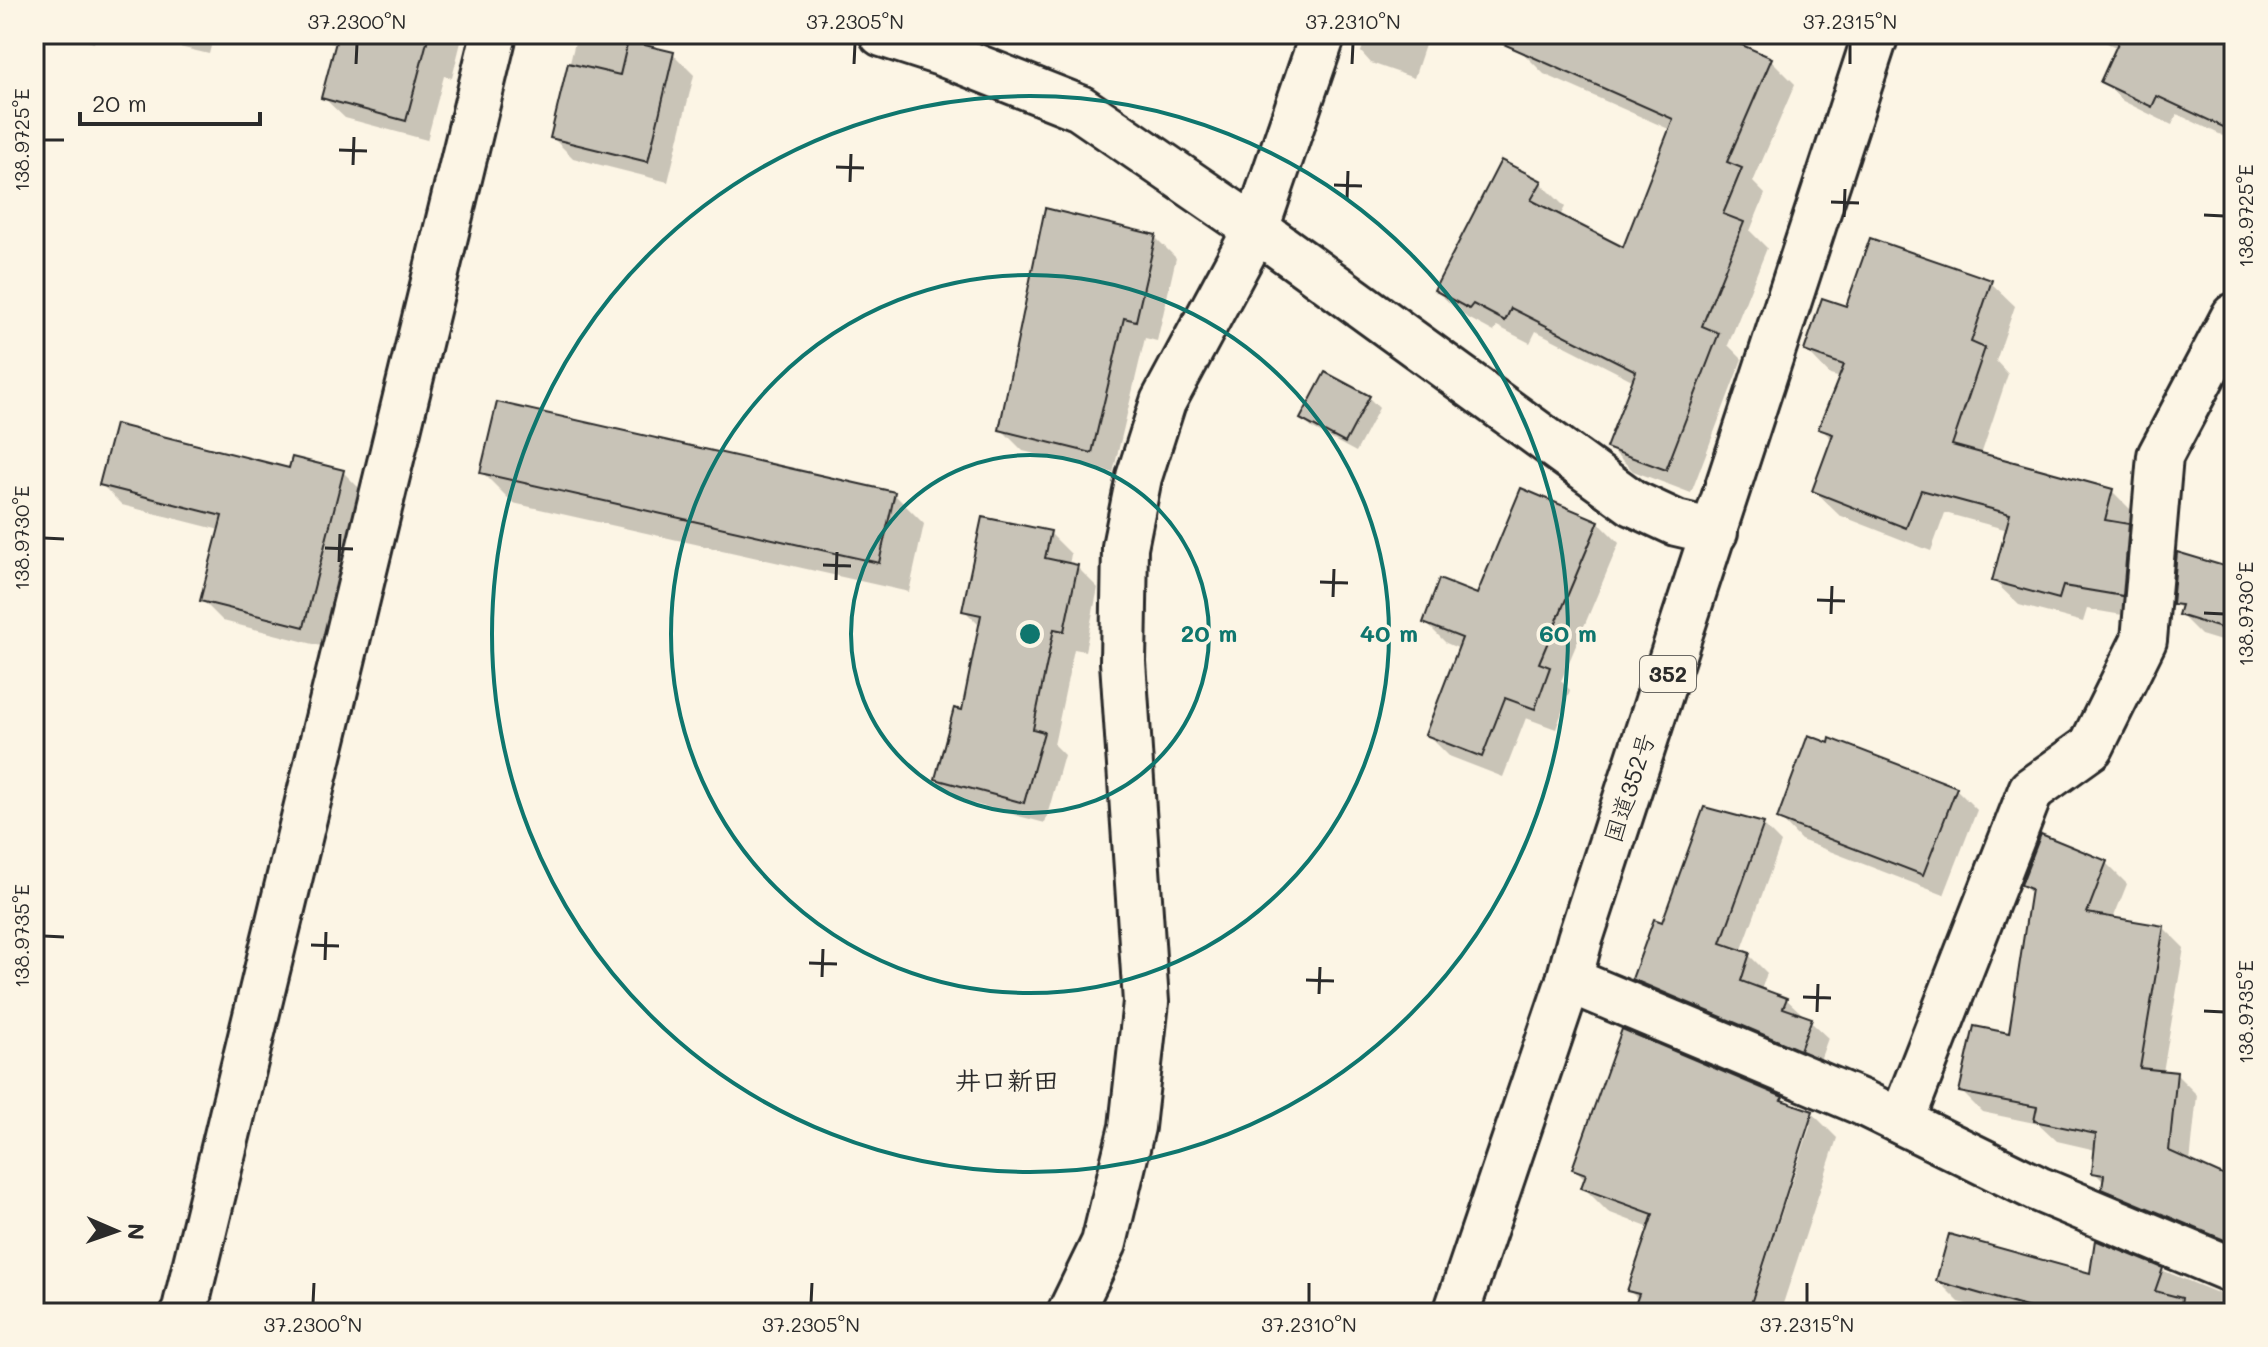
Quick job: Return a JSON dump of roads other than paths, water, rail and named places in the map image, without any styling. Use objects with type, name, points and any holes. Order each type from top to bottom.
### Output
[{"type":"main road","points":[[184,1313],[494,34]]},
{"type":"main road","points":[[882,34],[954,58],[1080,108],[1256,229],[1633,503],[1676,523],[1715,532]]},
{"type":"main road","points":[[1070,1313],[1104,1243],[1132,1127],[1146,1002],[1123,662],[1125,547],[1139,477],[1163,402],[1256,229],[1323,34]]},
{"type":"main road","name":"国道352号","points":[[1456,1313],[1569,980],[1876,34]]},
{"type":"main road","points":[[1902,1120],[2031,790],[2091,747],[2144,640],[2160,456],[2234,316]]},
{"type":"main road","points":[[1569,980],[1902,1120],[2038,1189],[2234,1271]]},
{"type":"district","name":"井口新田","points":[[1007,1081]]}]
